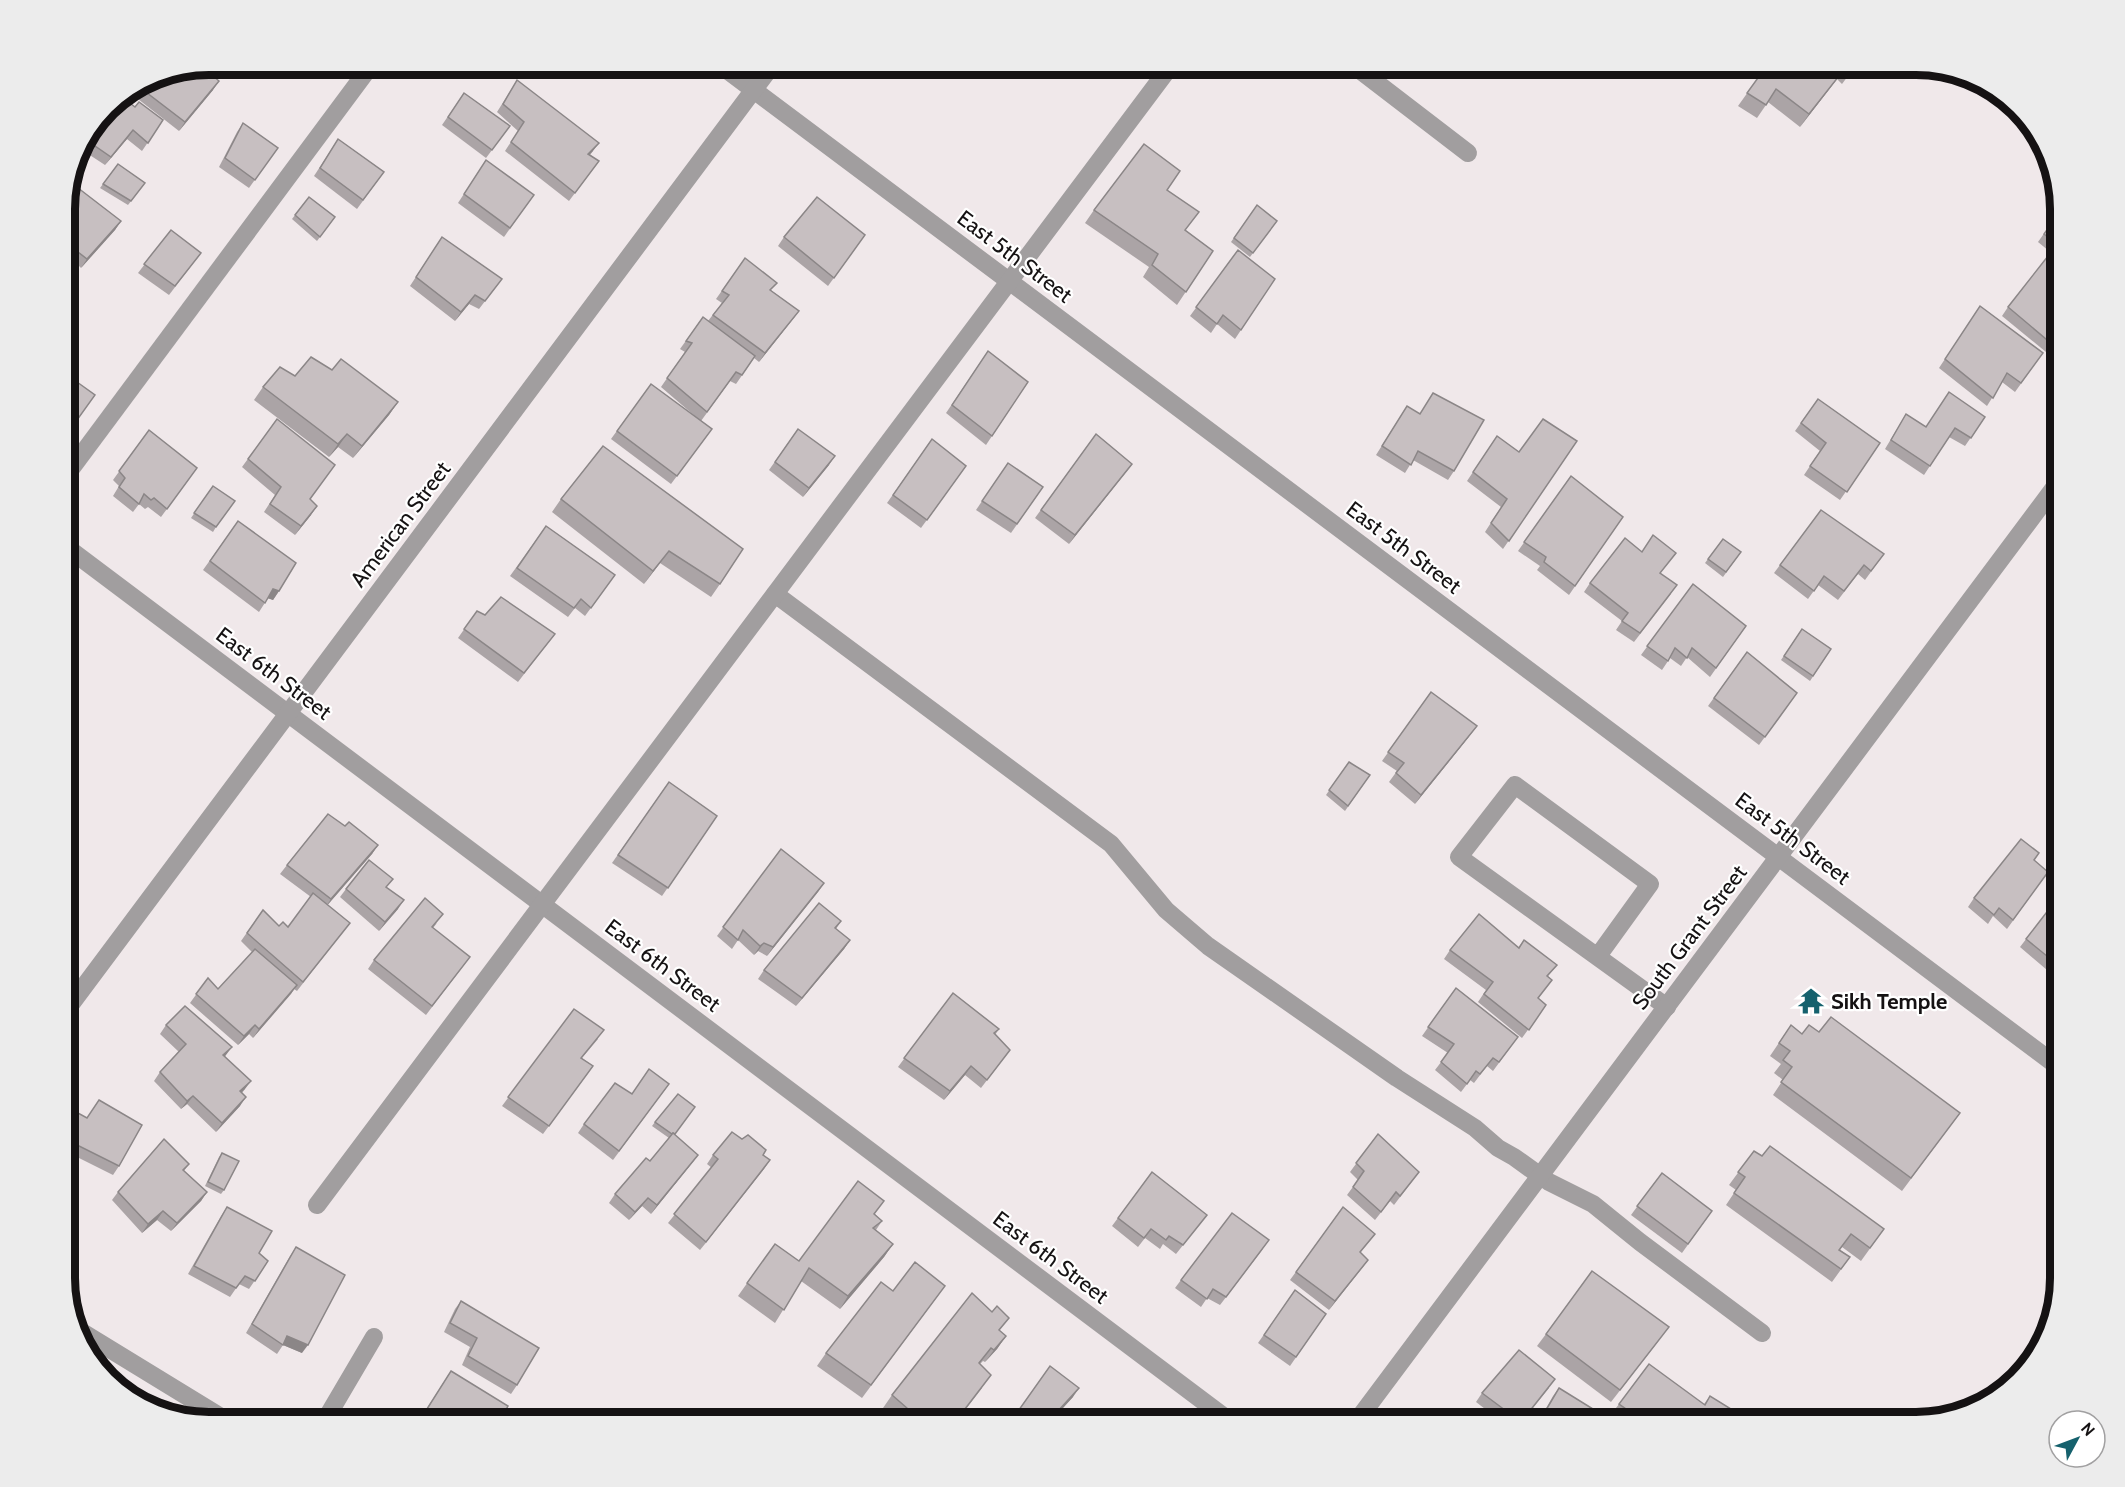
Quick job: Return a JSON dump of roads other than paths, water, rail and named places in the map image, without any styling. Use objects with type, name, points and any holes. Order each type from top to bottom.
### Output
[{"type":"street","points":[[75,464],[364,75]]},
{"type":"street","name":"East 5th Street","points":[[734,75],[2050,1060]]},
{"type":"street","name":"American Street","points":[[75,999],[765,75]]},
{"type":"street","points":[[317,1205],[1164,75]]},
{"type":"street","points":[[1366,75],[1468,153]]},
{"type":"street","name":"South Grant Street","points":[[1364,1412],[2050,495]]},
{"type":"street","name":"East 6th Street","points":[[75,554],[1218,1412]]},
{"type":"street","points":[[774,594],[1111,844],[1166,910],[1208,946],[1397,1078],[1456,1116],[1498,1148],[1515,1156],[1549,1182],[1593,1204],[1762,1333]]},
{"type":"street","points":[[1598,956],[1650,884],[1515,785],[1459,857],[1667,1007]]},
{"type":"street","points":[[89,1336],[213,1412]]},
{"type":"street","points":[[330,1412],[374,1337]]},
{"type":"place","name":"Sikh Temple","points":[[1811,1001]]}]
